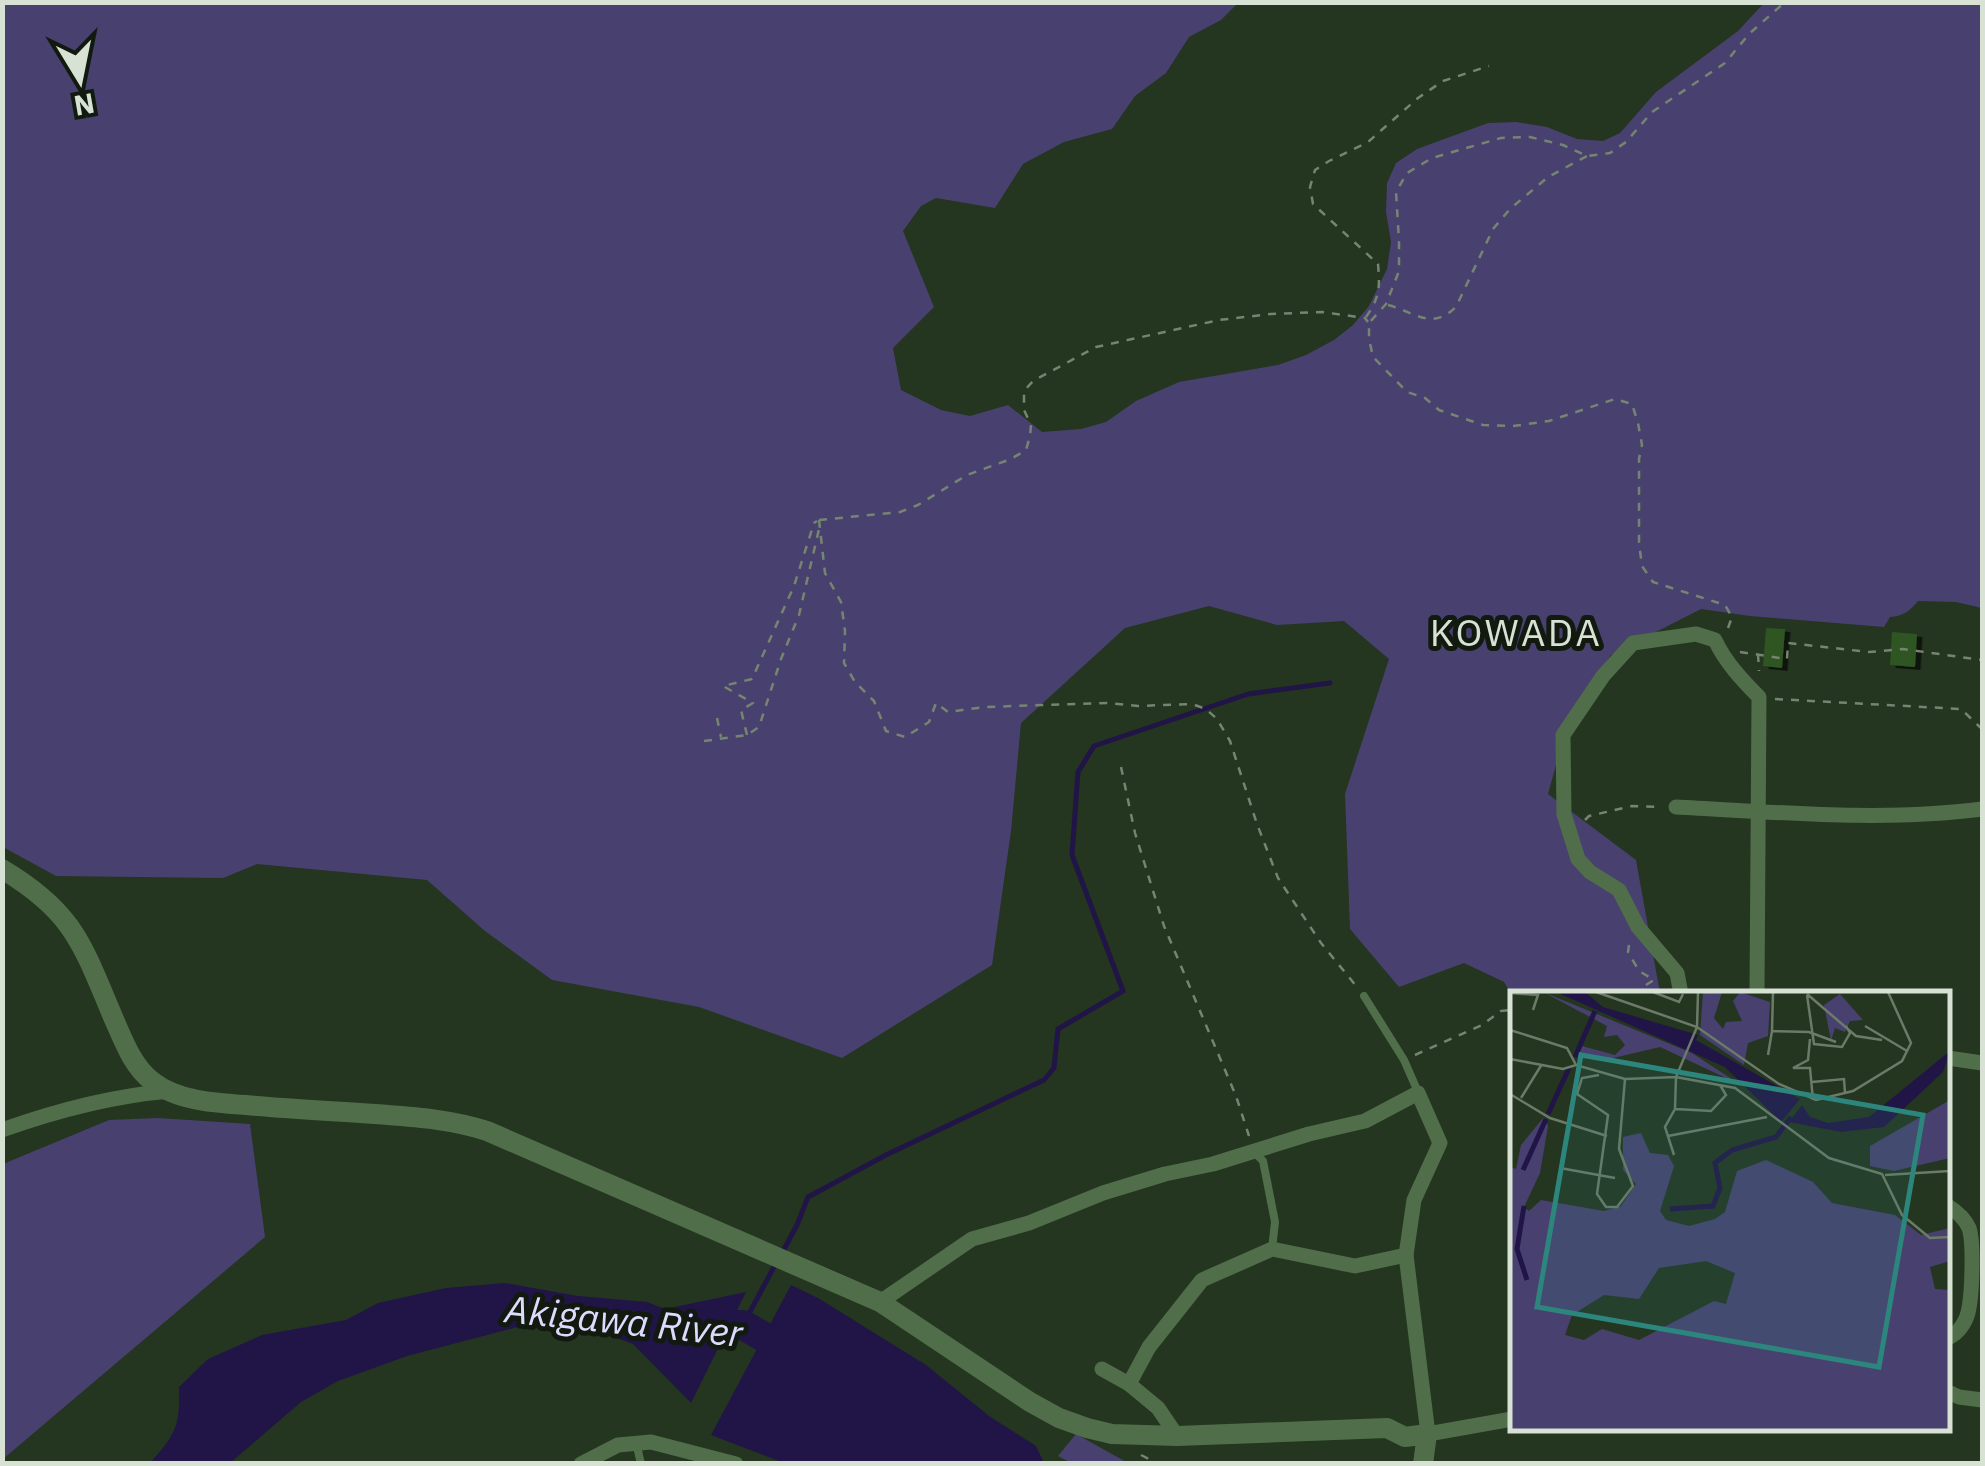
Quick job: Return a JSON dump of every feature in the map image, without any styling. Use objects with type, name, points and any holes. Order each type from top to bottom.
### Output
[{"type":"street","points":[[1681,991],[1678,972],[1638,927],[1619,890],[1590,872],[1578,859],[1564,814],[1563,735],[1603,676],[1633,643],[1696,634],[1718,645],[1746,684],[1766,698],[1759,811],[1757,991]]},
{"type":"street","points":[[1676,807],[1936,815],[1982,809]]},
{"type":"street","points":[[2,869],[40,894],[66,919],[81,942],[133,1060],[150,1080],[170,1092]]},
{"type":"street","points":[[1950,1058],[1982,1062]]},
{"type":"street","points":[[2,1130],[89,1102],[170,1092],[214,1102],[438,1118],[475,1127],[880,1302],[1030,1402],[1087,1428],[1112,1434],[1177,1436],[1387,1428],[1405,1437],[1427,1434],[1423,1464]]},
{"type":"street","points":[[880,1302],[972,1238],[1029,1223],[1150,1179],[1365,1121],[1418,1093],[1440,1143],[1414,1200],[1406,1255],[1428,1434],[1510,1419]]},
{"type":"street","points":[[1950,1207],[1968,1224],[1972,1239],[1969,1310],[1958,1334],[1950,1337]]},
{"type":"street","points":[[1128,1384],[1148,1347],[1202,1280],[1272,1249],[1355,1266],[1406,1255]]},
{"type":"street","points":[[1102,1369],[1158,1408],[1177,1436]]},
{"type":"street","points":[[1950,1393],[1982,1400]]},
{"type":"street","points":[[581,1464],[618,1445],[636,1442],[651,1442],[736,1464]]},
{"type":"lane","points":[[1364,996],[1404,1060],[1418,1093]]},
{"type":"lane","points":[[1254,1152],[1263,1161],[1275,1222],[1272,1249]]},
{"type":"lane","points":[[636,1442],[640,1464]]},
{"type":"path","points":[[1386,304],[1433,320],[1447,315],[1456,307],[1492,229],[1510,209],[1548,178],[1587,156],[1610,153],[1626,142],[1652,112],[1725,63],[1749,34],[1785,2]]},
{"type":"path","points":[[1365,318],[1376,302],[1380,285],[1378,264],[1313,204],[1310,186],[1315,170],[1368,142],[1442,81],[1489,66]]},
{"type":"path","points":[[1369,323],[1386,304],[1398,271],[1396,192],[1408,173],[1432,158],[1501,138],[1530,137],[1587,156]]},
{"type":"path","points":[[746,735],[742,710],[753,703],[723,686],[752,679],[794,586],[818,520],[900,512],[1026,450],[1030,425],[1024,410],[1024,391],[1034,381],[1096,348],[1219,320],[1254,316],[1322,312],[1365,318],[1373,357],[1407,392],[1425,398],[1439,410],[1482,425],[1549,421],[1615,400],[1632,404],[1642,445],[1638,543],[1642,566],[1652,582],[1725,605],[1732,618],[1718,645],[1787,658],[1788,643],[1869,652],[1903,649],[1982,660]]},
{"type":"path","points":[[818,520],[825,573],[840,602],[845,631],[844,663],[855,682],[874,701],[886,731],[905,737],[928,722],[936,703],[948,712],[1108,702],[1138,706],[1192,704],[1206,709],[1230,741],[1278,878],[1321,943],[1364,996]]},
{"type":"path","points":[[704,741],[746,735],[759,728],[799,615],[819,528]]},
{"type":"path","points":[[1766,698],[1961,710],[1982,729]]},
{"type":"path","points":[[717,718],[721,738]]},
{"type":"path","points":[[1121,768],[1135,833],[1164,926],[1236,1096],[1254,1152]]},
{"type":"path","points":[[1569,836],[1588,816],[1632,806],[1676,807]]},
{"type":"path","points":[[1643,991],[1641,988],[1654,980],[1639,971],[1628,952],[1637,939],[1649,942]]},
{"type":"path","points":[[1404,1060],[1482,1025],[1500,1011],[1510,1010]]},
{"type":"shaded area","points":[[2,3],[1238,3],[1221,20],[1189,37],[1166,73],[1135,96],[1112,129],[1064,142],[1023,164],[995,208],[936,198],[921,206],[903,231],[934,307],[893,348],[901,390],[941,410],[970,416],[1008,405],[1042,432],[1081,429],[1106,422],[1136,401],[1179,382],[1278,365],[1334,340],[1369,306],[1387,269],[1391,242],[1387,183],[1396,163],[1417,149],[1488,123],[1516,122],[1547,127],[1577,139],[1603,141],[1620,133],[1656,92],[1738,31],[1764,3],[1982,3],[1982,608],[1956,602],[1918,601],[1906,612],[1890,617],[1884,627],[1701,609],[1611,655],[1570,714],[1548,794],[1636,860],[1660,991],[1510,992],[1504,982],[1464,963],[1399,987],[1350,929],[1345,794],[1389,659],[1344,621],[1277,625],[1209,606],[1125,628],[1021,723],[992,965],[842,1058],[699,1007],[552,980],[485,931],[427,880],[257,864],[223,878],[56,876],[3,847]]},
{"type":"shaded area","points":[[158,1118],[250,1124],[265,1237],[3,1459],[3,1164],[109,1120]]},
{"type":"shaded area","points":[[1076,1434],[1128,1463],[1071,1463],[1058,1456]]},
{"type":"water","points":[[505,1283],[578,1296],[647,1302],[665,1309],[746,1292],[691,1403],[633,1344],[609,1335],[525,1325],[407,1356],[338,1381],[301,1402],[230,1463],[150,1463],[175,1429],[179,1387],[208,1359],[262,1335],[346,1320],[378,1303],[446,1288]]},
{"type":"water","points":[[791,1285],[926,1365],[989,1416],[1036,1446],[1044,1463],[784,1463],[711,1435]]},
{"type":"building","points":[[1766,628],[1785,629],[1782,668],[1763,666]]},
{"type":"building","points":[[1892,632],[1917,634],[1915,667],[1890,665]]},
{"type":"waterway","points":[[781,1255],[808,1197],[1044,1080],[1054,1068],[1058,1029],[1123,991],[1072,855],[1078,772],[1094,746],[1248,694],[1330,683]]},
{"type":"waterway","points":[[743,1325],[775,1265]]},
{"type":"waterway","name":"Akigawa River","points":[[691,1326],[743,1325],[797,1356]]},
{"type":"district","name":"KOWADA","points":[[1516,631]]}]
